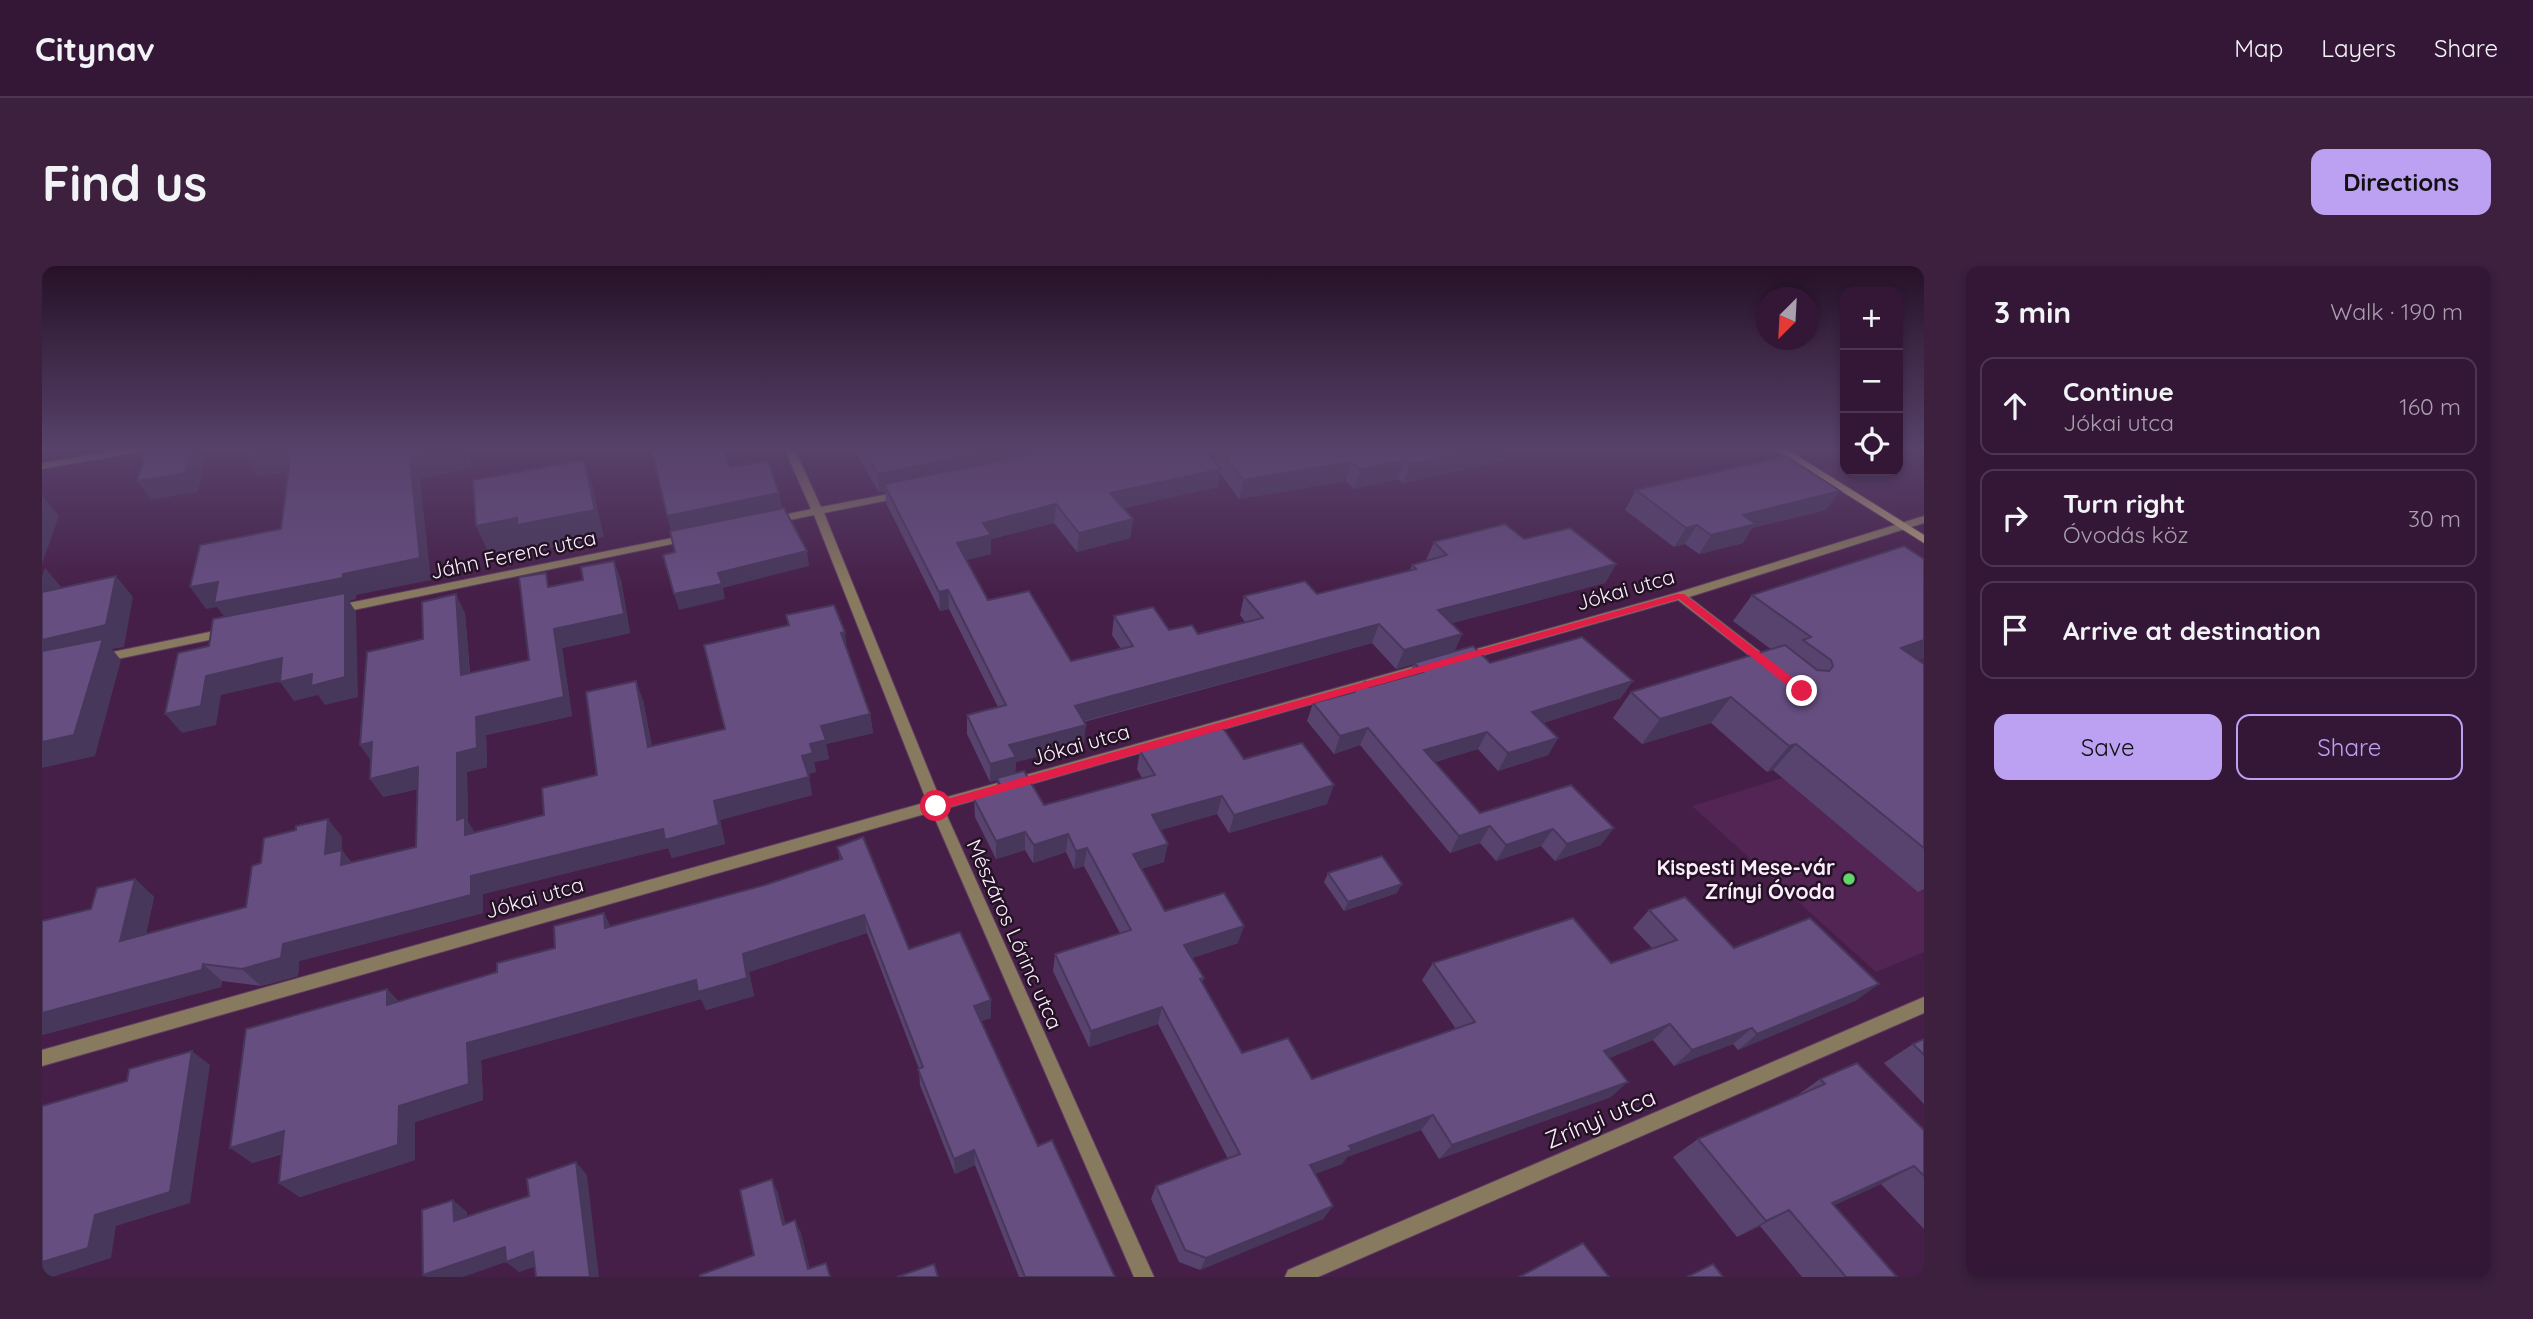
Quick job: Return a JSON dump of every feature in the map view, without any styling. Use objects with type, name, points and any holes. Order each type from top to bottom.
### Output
[{"type":"street","name":"Mészáros Lőrinc utca","points":[[811,497],[936,806],[1144,1277]]},
{"type":"street","points":[[763,523],[888,497]]},
{"type":"street","points":[[1856,497],[1924,540]]},
{"type":"street","name":"Jókai utca","points":[[42,1058],[1681,596],[1924,519]]},
{"type":"street","name":"Jáhn Ferenc utca","points":[[314,614],[709,534]]},
{"type":"street","points":[[1681,596],[1782,675]]},
{"type":"street","points":[[83,662],[246,628]]},
{"type":"street","name":"Zrínyi utca","points":[[1295,1277],[1924,1005]]},
{"type":"shaded area","name":"Kispesti Mese-vár Zrínyi Óvoda","points":[[1924,575],[1924,952],[1876,972],[1692,806],[1896,743],[1733,621]]},
{"type":"building","points":[[285,497],[414,497],[420,558],[343,574],[343,578],[214,603],[218,582],[190,587],[200,545],[281,529]]},
{"type":"building","points":[[474,497],[592,497],[595,510],[517,525],[517,518],[476,526]]},
{"type":"building","points":[[663,497],[759,497],[667,516]]},
{"type":"building","points":[[891,497],[1114,497],[1133,519],[1079,533],[1056,504],[983,523],[991,535],[957,543],[988,600],[1029,591],[1071,661],[1133,646],[1114,616],[1153,607],[1169,630],[1192,625],[1198,634],[1263,618],[1244,596],[1305,581],[1317,594],[1416,569],[1412,565],[1447,555],[1434,542],[1505,524],[1524,539],[1570,528],[1616,564],[1438,610],[1462,634],[1404,650],[1379,624],[1075,706],[1086,725],[1009,745],[1016,757],[990,764],[967,715],[1006,705],[948,590],[939,592]]},
{"type":"building","points":[[1645,497],[1815,497],[1743,515],[1756,524],[1711,535],[1697,525],[1686,528]]},
{"type":"building","points":[[784,508],[807,551],[718,573],[722,584],[674,594],[663,555],[675,552],[670,531]]},
{"type":"building","points":[[1904,546],[1924,559],[1924,640],[1901,648],[1924,664],[1924,848],[1796,744],[1789,746],[1731,697],[1660,719],[1631,692],[1785,645],[1817,670],[1829,671],[1833,666],[1831,660],[1803,640],[1811,637],[1752,595]]},
{"type":"building","points":[[614,561],[624,614],[554,629],[564,697],[476,717],[477,748],[457,753],[457,820],[465,817],[465,835],[544,815],[542,788],[597,775],[586,692],[636,681],[648,747],[725,729],[704,645],[789,625],[786,615],[834,605],[845,632],[841,633],[870,714],[821,726],[826,740],[810,744],[813,753],[802,756],[809,777],[714,801],[719,825],[665,840],[663,829],[471,876],[471,895],[283,944],[281,958],[242,969],[203,964],[202,970],[42,1013],[42,921],[91,909],[97,888],[135,879],[120,941],[246,907],[252,866],[261,863],[264,838],[296,830],[296,826],[328,819],[325,854],[342,850],[341,865],[416,847],[418,767],[370,779],[372,742],[360,745],[367,652],[423,639],[422,602],[456,594],[461,675],[529,660],[519,577],[546,573],[548,587],[583,580],[581,567]]},
{"type":"building","points":[[116,576],[106,625],[42,640],[42,592]]},
{"type":"building","points":[[345,593],[345,677],[311,686],[312,674],[280,682],[282,658],[206,676],[201,706],[165,714],[178,653],[209,646],[213,619]]},
{"type":"building","points":[[1582,637],[1633,681],[1532,712],[1558,738],[1508,753],[1487,732],[1424,750],[1480,813],[1571,785],[1614,828],[1567,844],[1553,829],[1506,845],[1490,826],[1459,836],[1368,728],[1340,736],[1313,703],[1354,692],[1365,682],[1369,687],[1423,672],[1414,663],[1473,646],[1490,663]]},
{"type":"building","points":[[103,639],[74,735],[42,742],[42,651]]},
{"type":"building","points":[[1223,728],[1244,759],[1302,743],[1334,785],[1234,815],[1222,796],[1152,815],[1168,844],[1133,854],[1165,911],[1224,893],[1244,926],[1184,945],[1242,1053],[1288,1038],[1312,1079],[1475,1022],[1433,963],[1573,918],[1611,963],[1677,940],[1649,910],[1685,897],[1734,948],[1810,918],[1879,984],[1757,1034],[1752,1028],[1692,1050],[1670,1024],[1604,1051],[1628,1082],[1452,1145],[1433,1115],[1349,1146],[1352,1150],[1310,1165],[1333,1206],[1206,1258],[1185,1250],[1156,1186],[1240,1154],[1162,1007],[1091,1031],[1055,954],[1131,930],[1087,848],[1076,851],[1068,834],[1034,845],[1025,832],[996,841],[974,799],[1002,790],[997,778],[1024,771],[1044,805],[1155,775],[1140,751]]},
{"type":"building","points":[[863,837],[909,949],[960,932],[991,1000],[974,1006],[1038,1146],[1052,1140],[1115,1277],[1025,1277],[974,1150],[954,1159],[918,1069],[923,1067],[864,915],[743,954],[747,978],[698,992],[696,980],[467,1043],[469,1084],[399,1106],[398,1145],[279,1183],[284,1131],[230,1148],[246,1029],[387,989],[387,1005],[497,972],[497,963],[555,948],[554,926],[604,913],[605,928],[765,885],[842,859],[837,847]]},
{"type":"building","points":[[1382,856],[1402,884],[1348,902],[1328,873]]},
{"type":"building","points":[[1924,1039],[1924,1055],[1913,1044]]},
{"type":"building","points":[[192,1051],[170,1192],[95,1215],[88,1248],[42,1262],[42,1106],[127,1081],[129,1069]]},
{"type":"building","points":[[1857,1063],[1924,1130],[1924,1176],[1914,1166],[1832,1203],[1897,1277],[1846,1277],[1789,1210],[1766,1221],[1698,1139],[1825,1084],[1820,1079]]},
{"type":"building","points":[[576,1162],[590,1277],[536,1277],[533,1252],[506,1262],[505,1247],[423,1275],[422,1210],[453,1200],[454,1221],[529,1196],[527,1179]]},
{"type":"building","points":[[772,1179],[783,1225],[795,1220],[808,1269],[826,1263],[830,1277],[700,1277],[754,1255],[740,1190]]},
{"type":"building","points":[[1583,1243],[1609,1277],[1519,1277]]},
{"type":"building","points":[[934,1264],[938,1277],[897,1277]]},
{"type":"building","points":[[1713,1264],[1723,1277],[1687,1277]]},
{"type":"place","name":"Kispesti Mese-vár Zrínyi Óvoda","points":[[1849,879]]},
{"type":"route","points":[[936,806],[1681,596],[1802,691]]}]
